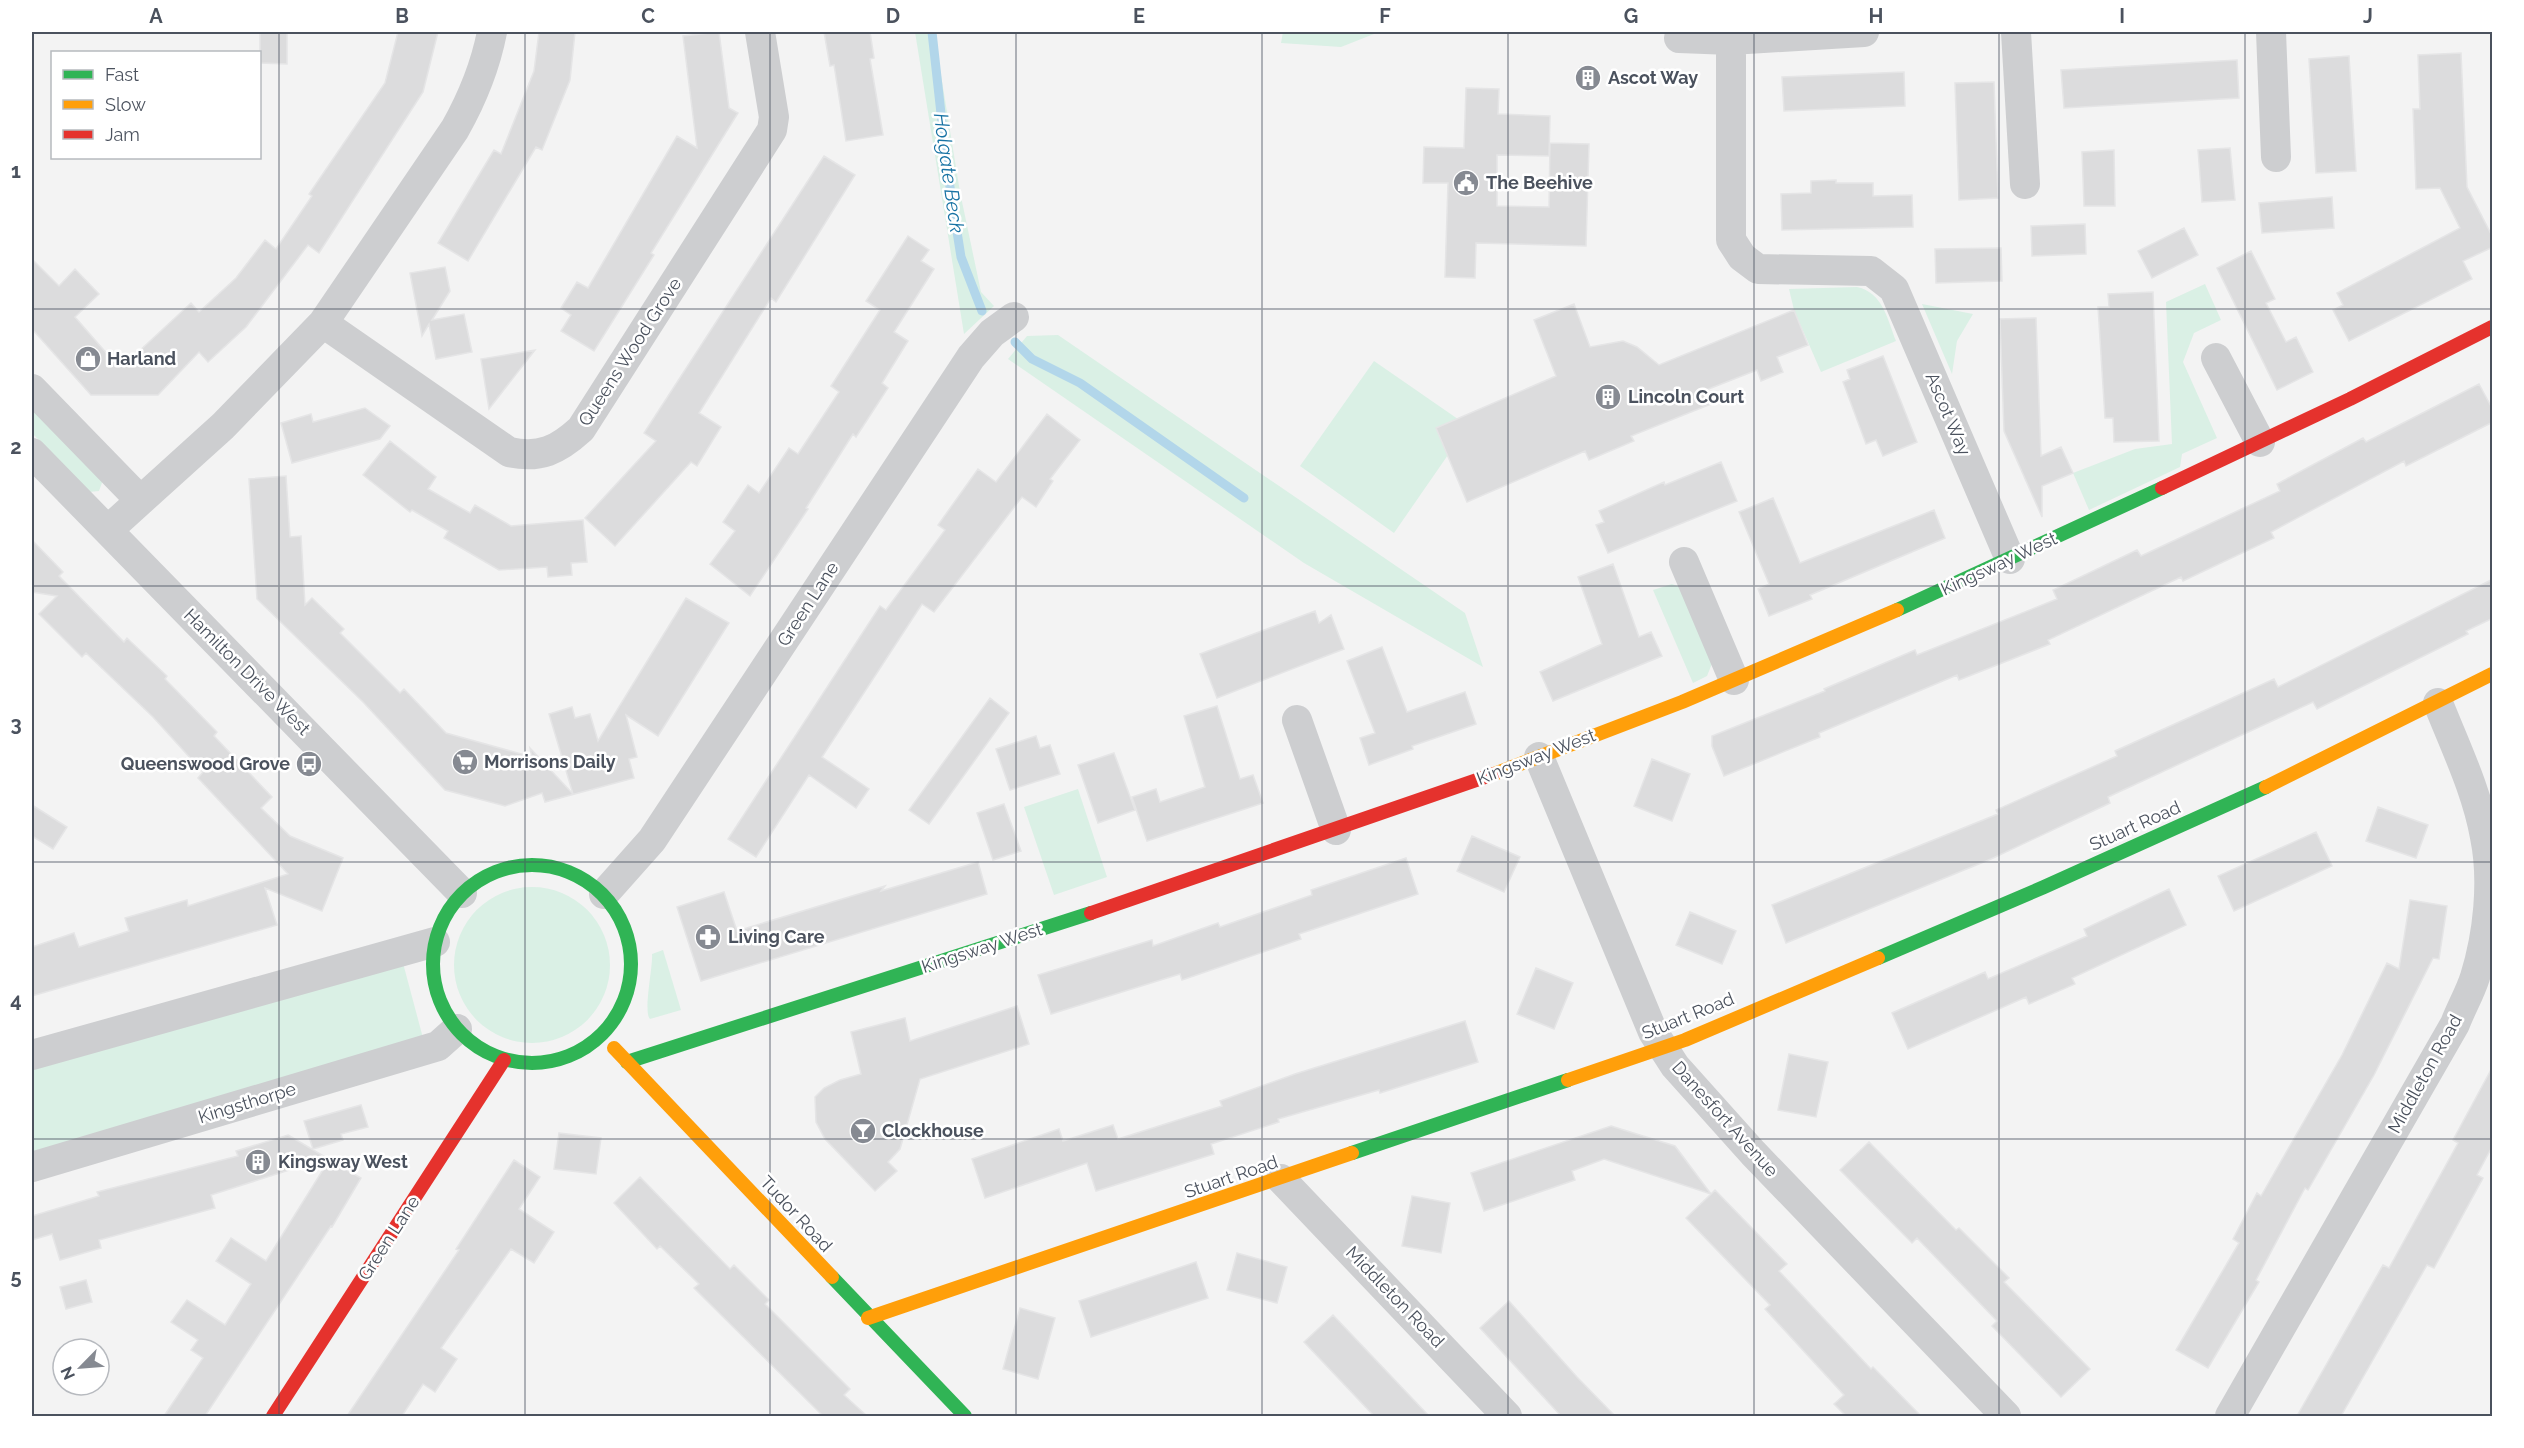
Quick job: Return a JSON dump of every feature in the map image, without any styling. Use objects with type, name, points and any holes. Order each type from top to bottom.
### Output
[{"type":"street","points":[[108,530],[222,426],[323,323],[455,129],[474,95],[486,60],[492,32]]},
{"type":"street","name":"Queens Wood Grove","points":[[323,323],[509,452],[526,456],[546,454],[566,444],[581,429],[772,130],[774,117],[760,32]]},
{"type":"street","points":[[1678,39],[1731,40],[1864,32]]},
{"type":"street","points":[[2016,32],[2025,184]]},
{"type":"street","points":[[2271,32],[2276,157]]},
{"type":"street","name":"Ascot Way","points":[[1731,40],[1731,240],[1742,257],[1758,269],[1871,271],[1894,289],[2010,560]]},
{"type":"street","name":"Green Lane","points":[[604,894],[652,840],[971,357],[992,333],[1014,317]]},
{"type":"street","name":"Kingsway West","points":[[627,1062],[897,977],[1336,830],[1539,758],[1734,680],[2010,560],[2260,442],[2493,327]]},
{"type":"street","points":[[2216,358],[2260,442]]},
{"type":"street","points":[[32,389],[140,500]]},
{"type":"street","name":"Hamilton Drive West","points":[[32,453],[462,893]]},
{"type":"street","points":[[1684,562],[1734,680]]},
{"type":"street","name":"Stuart Road","points":[[868,1318],[1685,1040],[2044,887],[2288,777],[2493,674]]},
{"type":"street","name":"Middleton Road","points":[[2230,1416],[2455,1023],[2475,978],[2483,939],[2488,891],[2486,837],[2472,791],[2438,703]]},
{"type":"street","points":[[1297,720],[1336,830]]},
{"type":"street","name":"Danesfort Avenue","points":[[1539,758],[1653,1032],[1663,1047],[1686,1079],[1753,1153],[2006,1416]]},
{"type":"street","points":[[521,864],[554,866],[585,879],[604,894],[625,926],[632,955],[630,984],[620,1012],[602,1035],[581,1051],[556,1061],[530,1064],[504,1060],[482,1051],[457,1029],[447,1017],[436,993],[432,968],[435,942],[444,915],[462,893],[489,874],[521,864]]},
{"type":"street","points":[[32,1055],[435,942]]},
{"type":"street","name":"Kingsthorpe","points":[[32,1167],[438,1046],[457,1029]]},
{"type":"street","name":"Tudor Road","points":[[602,1035],[868,1318],[965,1416]]},
{"type":"street","name":"Green Lane","points":[[273,1416],[504,1060]]},
{"type":"street","name":"Middleton Road","points":[[1281,1179],[1507,1416]]},
{"type":"green space","points":[[915,32],[934,32],[960,192],[981,292],[994,306],[964,334]]},
{"type":"green space","points":[[1283,32],[1379,32],[1341,47],[1281,43]]},
{"type":"green space","points":[[2205,284],[2221,320],[2194,333],[2183,362],[2217,438],[2182,454],[2180,467],[2089,510],[2073,473],[2135,449],[2172,444],[2166,302]]},
{"type":"green space","points":[[1857,287],[1866,290],[1878,301],[1887,315],[1896,341],[1821,372],[1794,310],[1789,289]]},
{"type":"green space","points":[[1922,304],[1973,314],[1957,341],[1952,374]]},
{"type":"green space","points":[[1058,335],[1465,613],[1483,667],[1304,563],[1008,359],[1027,336]]},
{"type":"green space","points":[[1374,361],[1468,426],[1394,533],[1300,466]]},
{"type":"green space","points":[[32,405],[103,480],[99,491],[89,492],[32,433]]},
{"type":"green space","points":[[1672,584],[1685,589],[1713,661],[1707,676],[1693,683],[1653,590]]},
{"type":"green space","points":[[1078,789],[1107,877],[1054,895],[1024,807]]},
{"type":"green space","points":[[532,887],[547,888],[562,893],[576,900],[587,910],[597,921],[604,935],[609,950],[609,980],[604,995],[597,1009],[587,1020],[576,1030],[562,1037],[547,1042],[532,1043],[517,1042],[502,1037],[488,1030],[477,1020],[467,1009],[460,995],[455,980],[454,965],[455,950],[460,935],[467,921],[477,910],[488,900],[502,893],[517,888]]},
{"type":"green space","points":[[663,950],[681,1010],[650,1019],[648,999],[652,954]]},
{"type":"green space","points":[[403,963],[423,1038],[32,1154],[32,1069]]},
{"type":"building","points":[[260,32],[287,32],[287,64],[261,63]]},
{"type":"building","points":[[398,32],[438,32],[423,92],[319,253],[308,245],[246,327],[208,362],[199,352],[158,395],[91,395],[32,329],[32,259],[59,286],[75,269],[99,294],[75,317],[109,356],[136,354],[191,303],[199,312],[236,278],[265,240],[276,249],[312,196],[309,194],[385,83]]},
{"type":"building","points":[[539,32],[575,32],[570,80],[542,150],[536,147],[468,261],[438,243],[494,150],[501,154],[534,71]]},
{"type":"building","points":[[719,32],[729,108],[738,113],[651,253],[654,255],[594,351],[561,331],[571,315],[561,308],[577,282],[588,288],[677,136],[697,148],[683,36]]},
{"type":"building","points":[[824,32],[870,32],[874,58],[870,59],[883,135],[846,141],[834,65],[830,66]]},
{"type":"building","points":[[2461,53],[2467,187],[2493,238],[2493,247],[2463,261],[2472,279],[2349,341],[2333,310],[2343,305],[2337,293],[2460,228],[2440,188],[2416,189],[2413,109],[2420,109],[2418,55]]},
{"type":"building","points":[[2349,56],[2356,171],[2316,173],[2309,59]]},
{"type":"building","points":[[2237,60],[2239,98],[2064,108],[2061,70]]},
{"type":"building","points":[[1904,72],[1905,106],[1784,111],[1782,77]]},
{"type":"building","points":[[1994,82],[1998,198],[1959,200],[1955,83]]},
{"type":"building","name":"The Beehive","points":[[1466,88],[1499,89],[1498,114],[1550,116],[1549,156],[1497,155],[1497,206],[1549,207],[1550,143],[1589,144],[1586,246],[1476,243],[1475,278],[1445,277],[1448,183],[1423,183],[1424,147],[1464,148]]},
{"type":"building","points":[[2230,148],[2235,200],[2202,202],[2198,150]]},
{"type":"building","points":[[2114,150],[2115,206],[2084,206],[2082,152]]},
{"type":"building","points":[[824,156],[855,175],[776,302],[771,298],[699,413],[721,427],[697,466],[691,462],[615,546],[585,518],[656,441],[644,433]]},
{"type":"building","points":[[1836,180],[1836,183],[1873,183],[1873,196],[1912,195],[1913,227],[1782,230],[1781,194],[1811,193],[1811,181]]},
{"type":"building","points":[[2332,197],[2334,228],[2262,233],[2259,203]]},
{"type":"building","points":[[2085,224],[2086,254],[2032,256],[2031,226]]},
{"type":"building","points":[[2184,228],[2198,255],[2152,278],[2138,251]]},
{"type":"building","points":[[908,236],[929,250],[921,261],[934,269],[894,332],[908,341],[882,383],[888,388],[856,437],[853,434],[806,508],[808,509],[750,596],[710,564],[735,531],[723,522],[748,485],[759,493],[789,448],[798,454],[839,392],[831,386],[880,310],[866,301]]},
{"type":"building","points":[[2001,248],[2002,281],[1936,283],[1935,249]]},
{"type":"building","points":[[2251,251],[2275,299],[2266,303],[2286,342],[2296,337],[2313,372],[2277,390],[2217,268]]},
{"type":"building","points":[[445,267],[450,291],[432,320],[464,314],[472,352],[436,359],[429,324],[422,336],[410,273]]},
{"type":"building","points":[[2153,292],[2159,441],[2114,442],[2113,418],[2105,418],[2098,307],[2109,307],[2108,294]]},
{"type":"building","name":"Lincoln Court","points":[[1574,304],[1590,347],[1623,341],[1637,347],[1659,365],[1794,310],[1808,345],[1777,357],[1783,372],[1761,381],[1757,370],[1706,390],[1711,404],[1631,436],[1634,441],[1589,460],[1585,451],[1467,502],[1436,428],[1556,376],[1534,320]]},
{"type":"building","points":[[2036,318],[2041,456],[2061,447],[2073,473],[2042,486],[2042,517],[2004,431],[2000,319]]},
{"type":"building","points":[[535,350],[489,409],[481,359]]},
{"type":"building","points":[[1883,356],[1917,442],[1883,456],[1876,440],[1866,444],[1843,382],[1850,379],[1847,370]]},
{"type":"building","points":[[2479,384],[2493,410],[2493,422],[2406,466],[2404,461],[2271,532],[2274,538],[2183,581],[2181,577],[2048,640],[2050,644],[1959,680],[1957,675],[1819,733],[1820,737],[1724,776],[1712,746],[1712,736],[1825,691],[1824,689],[1915,650],[1917,655],[2057,599],[2053,590],[2137,550],[2141,556],[2280,491],[2277,484],[2363,438],[2366,442]]},
{"type":"building","points":[[365,408],[390,426],[380,439],[292,463],[281,423],[311,414],[313,422]]},
{"type":"building","points":[[1047,414],[1080,440],[1050,479],[1053,481],[1036,507],[1022,497],[934,612],[922,604],[822,757],[869,789],[856,808],[809,775],[756,857],[728,839],[880,606],[886,610],[945,530],[938,525],[978,469],[996,482]]},
{"type":"building","points":[[390,441],[436,477],[428,489],[470,513],[475,505],[511,526],[583,520],[587,562],[571,563],[572,575],[548,577],[547,567],[499,570],[444,538],[448,531],[412,510],[410,512],[363,475]]},
{"type":"building","points":[[1721,462],[1737,501],[1608,553],[1596,525],[1604,522],[1599,511],[1664,482],[1665,485]]},
{"type":"building","points":[[286,476],[290,537],[301,536],[305,605],[312,598],[344,629],[340,633],[400,693],[404,689],[446,733],[532,757],[530,748],[573,794],[549,714],[572,707],[575,718],[590,714],[598,741],[686,598],[729,623],[658,736],[626,715],[637,757],[629,759],[634,778],[545,802],[542,793],[505,806],[445,790],[363,702],[257,599],[249,479]]},
{"type":"building","points":[[1773,498],[1800,563],[1934,510],[1945,538],[1810,595],[1812,599],[1769,616],[1758,589],[1769,584],[1739,512]]},
{"type":"building","points":[[32,540],[63,572],[59,576],[124,642],[127,638],[167,676],[165,679],[217,732],[214,736],[272,797],[261,808],[290,836],[343,858],[322,911],[265,888],[277,925],[32,996],[32,947],[74,933],[79,947],[129,931],[125,918],[187,900],[188,906],[288,874],[198,778],[203,772],[153,717],[86,653],[82,657],[39,614],[57,596],[32,592]]},
{"type":"building","points":[[1613,564],[1639,637],[1651,632],[1662,656],[1553,701],[1540,672],[1602,644],[1578,577]]},
{"type":"building","points":[[2493,579],[2493,618],[2466,631],[2468,634],[2317,709],[2313,702],[2108,797],[2110,803],[1991,859],[1786,943],[1772,905],[1998,814],[1996,810],[2117,756],[2115,751],[2274,679],[2278,687]]},
{"type":"building","points":[[1315,611],[1319,623],[1331,615],[1344,649],[1217,698],[1200,654]]},
{"type":"building","points":[[1382,647],[1407,712],[1465,692],[1476,724],[1412,746],[1413,749],[1369,765],[1360,738],[1375,733],[1347,661]]},
{"type":"building","points":[[990,698],[1009,713],[929,824],[909,810]]},
{"type":"building","points":[[1217,706],[1240,779],[1253,775],[1263,803],[1147,841],[1132,797],[1156,789],[1160,802],[1205,787],[1184,716]]},
{"type":"building","points":[[1036,736],[1040,748],[1050,745],[1060,774],[1010,790],[996,749]]},
{"type":"building","points":[[1114,753],[1135,810],[1098,823],[1078,765]]},
{"type":"building","points":[[1652,759],[1690,774],[1672,821],[1634,806]]},
{"type":"building","points":[[1004,804],[1021,851],[993,860],[977,813]]},
{"type":"building","points":[[32,805],[67,827],[53,849],[32,836]]},
{"type":"building","points":[[2378,807],[2428,825],[2416,858],[2366,841]]},
{"type":"building","points":[[2316,832],[2332,866],[2234,911],[2218,876]]},
{"type":"building","points":[[1472,836],[1520,857],[1504,892],[1457,871]]},
{"type":"building","points":[[1406,858],[1418,894],[1299,934],[1301,939],[1182,980],[1180,974],[1051,1014],[1038,975],[1152,940],[1153,946],[1218,923],[1220,927],[1312,895],[1311,890]]},
{"type":"building","points":[[978,862],[987,894],[701,981],[677,907],[724,892],[737,931],[885,886],[881,891]]},
{"type":"building","points":[[2169,889],[2186,925],[2072,978],[2075,984],[2029,1004],[2026,997],[1908,1049],[1892,1013],[1985,972],[1988,979],[2087,936],[2084,929]]},
{"type":"building","points":[[2410,900],[2447,906],[2439,959],[2433,958],[2374,1075],[2308,1190],[2305,1188],[2256,1280],[2259,1282],[2208,1368],[2176,1350],[2239,1243],[2233,1239],[2257,1193],[2261,1196],[2342,1055],[2387,963],[2399,969]]},
{"type":"building","points":[[1690,912],[1736,931],[1722,964],[1676,945]]},
{"type":"building","points":[[1536,968],[1573,983],[1554,1029],[1517,1014]]},
{"type":"building","points":[[1017,1006],[1029,1044],[920,1079],[900,1149],[888,1162],[897,1171],[875,1191],[825,1139],[816,1122],[815,1097],[824,1088],[840,1080],[861,1074],[851,1032],[905,1018],[910,1041]]},
{"type":"building","points":[[1465,1021],[1478,1062],[1380,1093],[1379,1090],[1278,1119],[1279,1122],[1211,1144],[1214,1154],[1096,1191],[1087,1163],[985,1198],[972,1159],[1059,1129],[1063,1141],[1113,1125],[1118,1139],[1222,1106],[1220,1101],[1295,1074]]},
{"type":"building","points":[[1789,1054],[1828,1062],[1816,1117],[1778,1110]]},
{"type":"building","points":[[2493,1066],[2493,1145],[2477,1175],[2483,1178],[2434,1268],[2427,1265],[2341,1416],[2297,1416],[2383,1265],[2389,1268],[2458,1143],[2453,1140]]},
{"type":"building","points":[[361,1105],[368,1127],[341,1134],[343,1140],[313,1149],[304,1121]]},
{"type":"building","points":[[1611,1126],[1675,1146],[1711,1194],[1604,1159],[1572,1171],[1575,1180],[1484,1211],[1471,1173]]},
{"type":"building","points":[[559,1133],[601,1138],[596,1174],[554,1169]]},
{"type":"building","points":[[288,1135],[327,1158],[211,1195],[215,1208],[99,1240],[101,1248],[60,1260],[52,1234],[32,1240],[32,1216],[99,1196],[97,1192],[238,1156],[236,1151]]},
{"type":"building","points":[[1869,1142],[1956,1230],[1959,1228],[2009,1278],[2004,1282],[2090,1369],[2061,1397],[1992,1326],[1997,1321],[1917,1238],[1912,1243],[1840,1170]]},
{"type":"building","points":[[329,1160],[361,1178],[332,1227],[205,1416],[164,1416],[203,1358],[191,1350],[198,1340],[171,1322],[187,1300],[225,1325],[251,1284],[216,1261],[231,1238],[266,1261]]},
{"type":"building","points":[[514,1160],[540,1177],[519,1209],[554,1232],[534,1263],[511,1249],[441,1348],[457,1359],[435,1392],[423,1384],[402,1416],[347,1416],[459,1250],[456,1249]]},
{"type":"building","points":[[640,1177],[730,1269],[734,1265],[769,1300],[765,1304],[850,1389],[844,1395],[867,1416],[823,1416],[694,1288],[699,1284],[660,1246],[657,1249],[614,1203]]},
{"type":"building","points":[[1715,1190],[1787,1264],[1779,1271],[1871,1369],[1873,1367],[1921,1416],[1846,1416],[1834,1404],[1844,1395],[1765,1309],[1770,1305],[1686,1218]]},
{"type":"building","points":[[1412,1196],[1450,1203],[1441,1253],[1402,1246]]},
{"type":"building","points":[[1237,1253],[1287,1267],[1277,1303],[1227,1290]]},
{"type":"building","points":[[1196,1262],[1208,1298],[1091,1337],[1079,1301]]},
{"type":"building","points":[[86,1280],[92,1302],[66,1309],[60,1287]]},
{"type":"building","points":[[1509,1301],[1615,1416],[1561,1416],[1480,1328]]},
{"type":"building","points":[[1020,1308],[1055,1318],[1038,1379],[1003,1369]]},
{"type":"building","points":[[1333,1315],[1429,1416],[1374,1416],[1304,1342]]},
{"type":"waterway","name":"Holgate Beck","points":[[932,32],[947,168],[961,257],[982,311]]},
{"type":"waterway","name":"Holgate Beck","points":[[1015,342],[1032,359],[1080,383],[1244,498]]},
{"type":"traffic: fast","points":[[1897,610],[2162,488]]},
{"type":"traffic: fast","points":[[1878,958],[2044,887],[2266,787]]},
{"type":"traffic: fast","points":[[522,865],[542,865],[579,876],[609,901],[624,926],[630,945],[631,964],[630,983],[620,1011],[595,1041],[579,1052],[561,1059],[542,1063],[522,1063],[485,1052],[455,1027],[444,1011],[437,993],[433,974],[433,954],[444,917],[469,887],[485,876],[503,869],[522,865]]},
{"type":"traffic: fast","points":[[627,1062],[1091,913]]},
{"type":"traffic: fast","points":[[1352,1153],[1568,1080]]},
{"type":"traffic: fast","points":[[832,1277],[965,1416]]},
{"type":"traffic: slow","points":[[1494,774],[1682,702],[1897,610]]},
{"type":"traffic: slow","points":[[2266,787],[2492,674]]},
{"type":"traffic: slow","points":[[1568,1080],[1685,1040],[1878,958]]},
{"type":"traffic: slow","points":[[614,1048],[832,1277]]},
{"type":"traffic: slow","points":[[868,1318],[1352,1153]]},
{"type":"traffic: jam","points":[[2162,488],[2350,399],[2492,327]]},
{"type":"traffic: jam","points":[[1091,913],[1494,774]]},
{"type":"traffic: jam","points":[[273,1416],[504,1060]]},
{"type":"place","name":"Ascot Way","points":[[1588,78]]},
{"type":"place","name":"The Beehive","points":[[1466,183]]},
{"type":"place","name":"Harland","points":[[88,359]]},
{"type":"place","name":"Lincoln Court","points":[[1608,397]]},
{"type":"place","name":"Morrisons Daily","points":[[465,762]]},
{"type":"place","name":"Queenswood Grove","points":[[309,764]]},
{"type":"place","name":"Living Care","points":[[708,937]]},
{"type":"place","name":"Clockhouse","points":[[863,1131]]},
{"type":"place","name":"Kingsway West","points":[[258,1162]]}]
